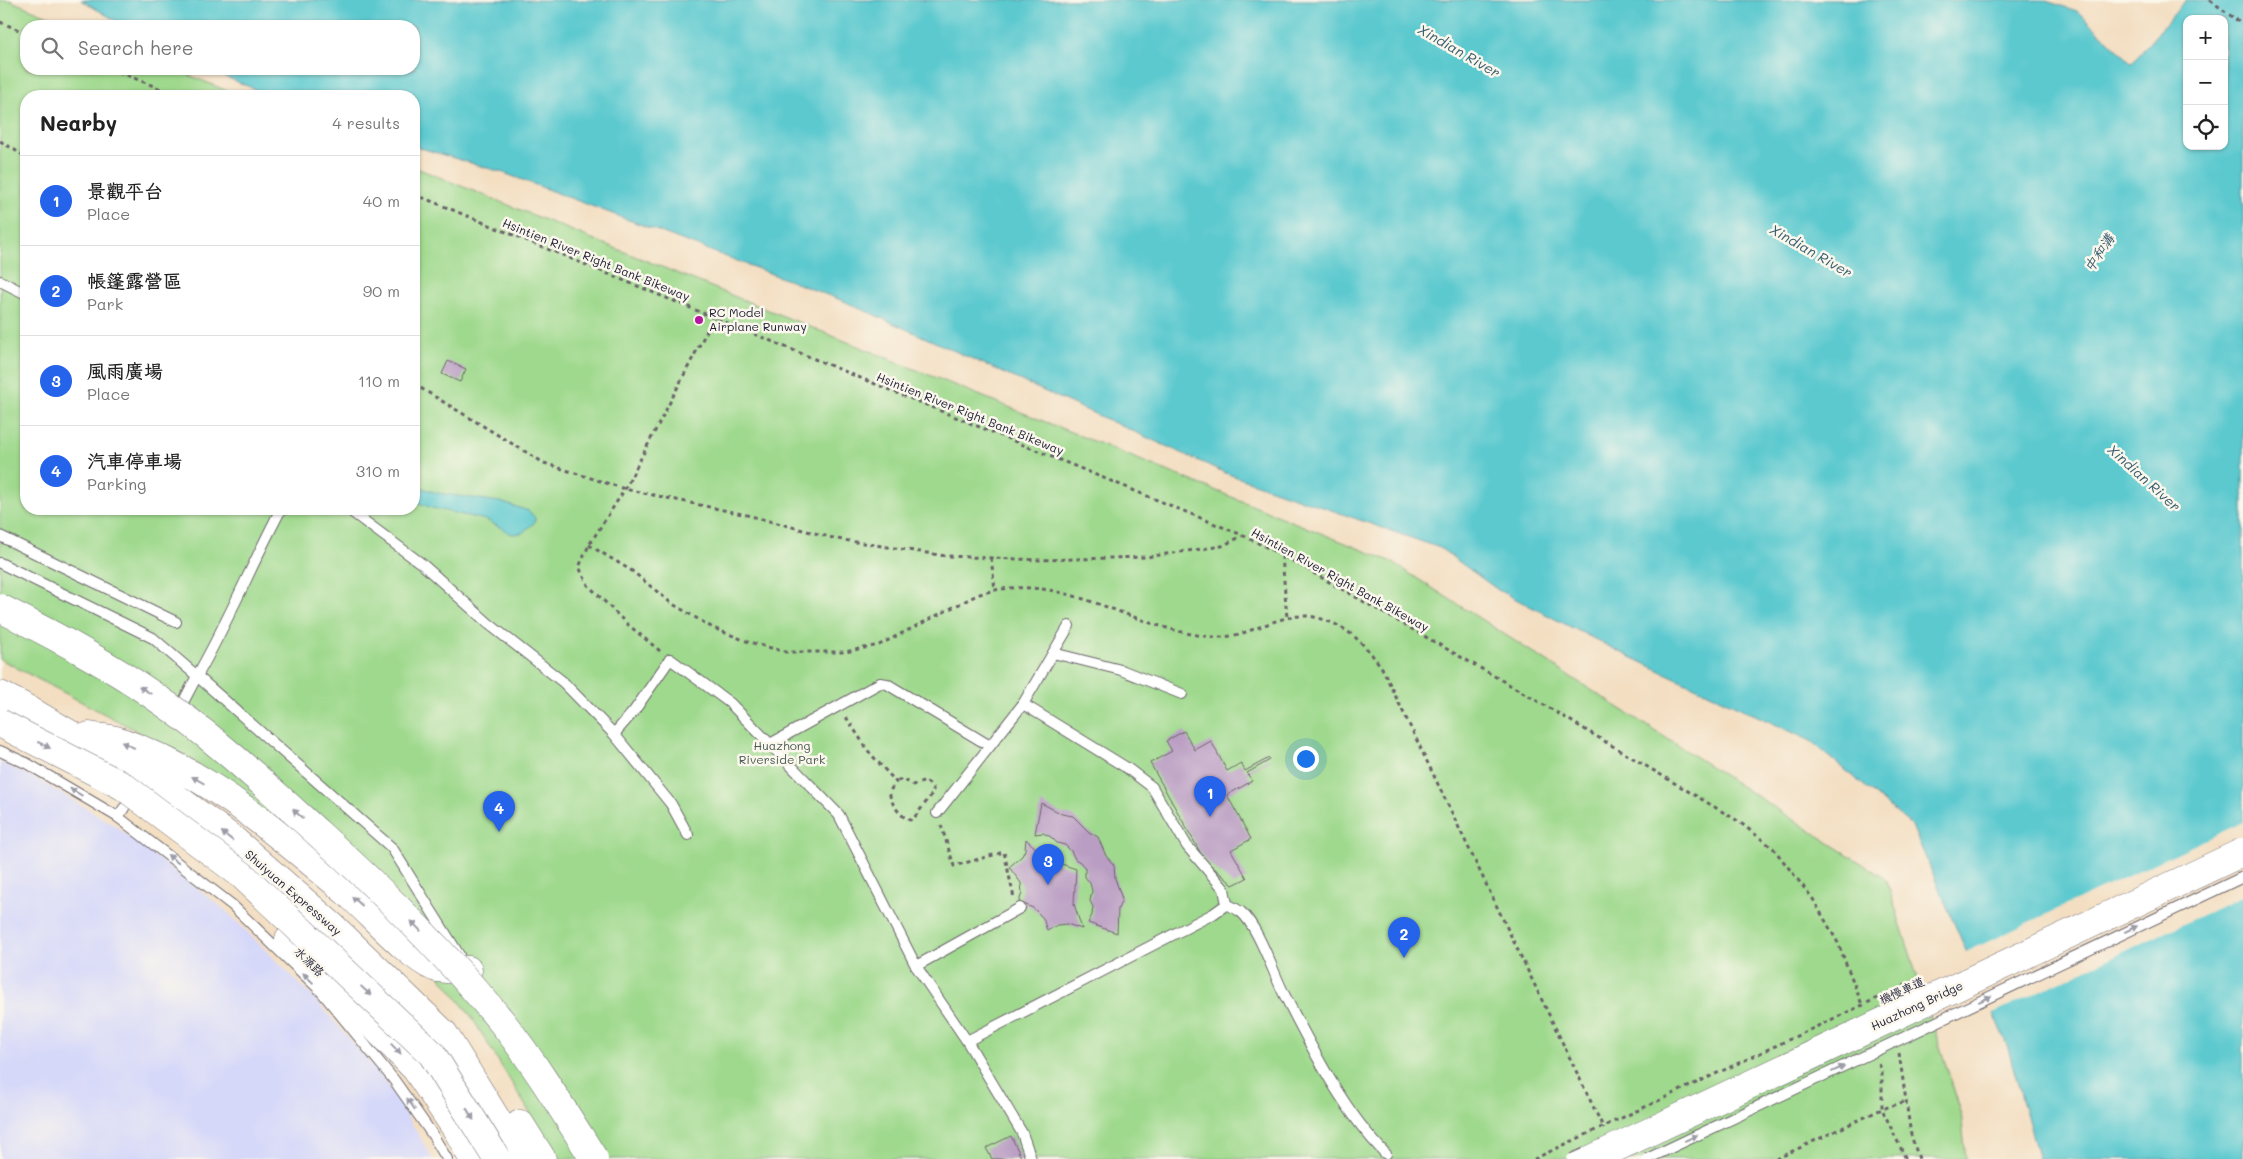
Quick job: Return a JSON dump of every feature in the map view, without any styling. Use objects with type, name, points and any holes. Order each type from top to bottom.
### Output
[{"type":"main road","points":[[0,608],[74,645],[154,696],[271,790],[376,885],[437,948],[502,1023],[557,1100],[594,1159]]},
{"type":"main road","name":"Shuiyuan Expressway","points":[[0,696],[167,791],[231,838],[333,927],[444,1034],[521,1159]]},
{"type":"main road","name":"Shuiyuan Expressway","points":[[0,723],[122,804],[242,875],[432,1054],[498,1159]]},
{"type":"main road","points":[[68,733],[118,741],[172,765],[210,787],[268,825],[369,912],[412,953],[435,967],[468,970]]},
{"type":"main road","points":[[122,804],[176,841],[289,939],[416,1069],[459,1133],[473,1159]]},
{"type":"main road","name":"Huazhong Bridge","points":[[1592,1159],[2243,852]]},
{"type":"main road","name":"Huazhong Bridge","points":[[1626,1159],[2243,867]]},
{"type":"main road","points":[[444,1034],[476,1059],[542,1159]]},
{"type":"lane","points":[[0,281],[20,291]]},
{"type":"lane","points":[[176,716],[213,648],[252,562],[278,515]]},
{"type":"lane","points":[[356,515],[422,564],[489,624],[563,682],[614,734],[671,804],[688,835]]},
{"type":"lane","points":[[0,536],[176,622]]},
{"type":"lane","points":[[0,563],[153,638],[392,848],[583,1159]]},
{"type":"lane","points":[[937,813],[1023,704],[1069,626]]},
{"type":"lane","points":[[1053,653],[1121,670],[1182,694]]},
{"type":"lane","points":[[614,734],[634,711],[670,659],[730,703],[839,815],[916,966],[967,1041],[1022,1133],[1031,1159]]},
{"type":"lane","points":[[770,744],[880,683],[887,684],[990,746]]},
{"type":"lane","points":[[1023,704],[1127,768],[1152,787],[1187,846],[1224,889],[1227,904],[1242,913],[1261,943],[1280,988],[1319,1061],[1370,1138],[1386,1154]]},
{"type":"lane","name":"水源路","points":[[0,751],[122,804],[232,905],[321,991],[394,1080],[447,1159]]},
{"type":"lane","name":"機慢車道","points":[[1572,1159],[2243,845]]},
{"type":"lane","points":[[1647,1159],[2243,877]]},
{"type":"lane","points":[[967,1041],[1204,919],[1227,904]]},
{"type":"lane","points":[[916,966],[1020,908]]},
{"type":"path","points":[[2210,0],[2243,25]]},
{"type":"path","points":[[0,22],[20,30]]},
{"type":"path","points":[[127,75],[163,90]]},
{"type":"path","points":[[0,141],[20,153]]},
{"type":"path","name":"Hsintien River Right Bank Bikeway","points":[[420,196],[1242,536],[1282,555],[1524,693],[1738,821],[1773,848],[1813,899],[1838,943],[1865,1014]]},
{"type":"path","points":[[670,659],[626,623],[588,585],[579,566],[589,545],[625,489],[714,317]]},
{"type":"path","points":[[420,388],[544,463],[625,489],[747,515],[837,539],[946,556],[1040,560],[1146,557],[1222,546],[1242,536]]},
{"type":"path","points":[[589,545],[632,571],[671,603],[713,628],[748,642],[786,652],[845,652],[878,645],[977,594],[995,589],[1019,586],[1052,590],[1085,599],[1151,624],[1214,637],[1242,633],[1287,618],[1313,617],[1335,623],[1352,633],[1368,648],[1382,668],[1606,1133]]},
{"type":"path","points":[[1282,555],[1287,618]]},
{"type":"path","points":[[991,558],[995,589]]},
{"type":"path","points":[[839,706],[864,745],[896,782]]},
{"type":"path","points":[[902,779],[914,785],[926,781],[933,788],[933,793],[914,818],[910,820],[903,817],[890,796],[890,790],[896,782],[902,779]]},
{"type":"path","points":[[937,813],[954,866],[1004,852],[1013,895],[1020,908]]},
{"type":"path","points":[[1859,995],[1872,1009]]},
{"type":"path","points":[[1898,1046],[1911,1135],[1919,1159]]},
{"type":"path","points":[[1879,1062],[1882,1071],[1882,1109],[1906,1159]]},
{"type":"path","points":[[1776,1159],[1882,1109],[1906,1101]]},
{"type":"shaded area","points":[[0,762],[33,777],[113,824],[224,909],[316,1000],[385,1080],[433,1159],[0,1159]]},
{"type":"green space","name":"Huazhong Riverside Park","points":[[0,0],[9,0],[57,20],[20,20],[20,75],[189,75],[225,90],[20,90],[20,515],[420,515],[420,169],[1390,561],[1886,879],[1961,1112],[1966,1159],[558,1159],[471,1016],[410,938],[192,760],[0,659]]},
{"type":"water","points":[[81,0],[2043,0],[2077,11],[2132,63],[2186,0],[2243,0],[2243,1159],[2039,1159],[2007,1045],[1912,826],[1811,741],[1622,653],[1498,590],[1440,548],[1228,474],[846,302],[504,173],[420,148],[420,90],[257,90],[221,75],[420,75],[420,20],[115,20]]},
{"type":"water","points":[[420,487],[437,493],[500,502],[529,511],[535,518],[535,522],[522,533],[512,534],[486,520],[432,508],[420,503]]},
{"type":"pier","points":[[2243,822],[2243,896],[1991,1014],[1964,953]]},
{"type":"building","points":[[448,361],[466,369],[460,382],[442,374]]},
{"type":"building","points":[[1184,731],[1195,750],[1211,741],[1227,771],[1241,763],[1245,771],[1269,758],[1270,760],[1247,773],[1252,781],[1227,795],[1251,839],[1231,850],[1247,878],[1233,885],[1204,859],[1150,763],[1172,751],[1166,741]]},
{"type":"building","points":[[1041,803],[1062,814],[1073,816],[1089,832],[1098,837],[1106,856],[1114,865],[1115,878],[1122,899],[1118,909],[1117,933],[1088,923],[1093,907],[1090,901],[1092,891],[1090,883],[1085,877],[1085,868],[1075,859],[1071,851],[1065,845],[1057,843],[1043,833],[1035,834]]},
{"type":"building","points":[[1026,839],[1047,859],[1076,869],[1074,904],[1082,929],[1067,924],[1057,925],[1047,931],[1043,918],[1033,908],[1019,902],[1022,893],[1021,883],[1009,867],[1022,856],[1025,850]]},
{"type":"building","points":[[1011,1136],[1022,1159],[992,1159],[986,1148]]},
{"type":"place","name":"RC Model Airplane Runway","points":[[699,320]]},
{"type":"place","name":"景觀平台","points":[[1210,817]]},
{"type":"place","name":"汽車停車場","points":[[499,832]]},
{"type":"place","name":"風雨廣場","points":[[1048,885]]},
{"type":"place","name":"帳篷露營區","points":[[1404,958]]},
{"type":"water label","name":"Xindian River","points":[[1459,51]]},
{"type":"water label","name":"Xindian River","points":[[1811,251]]},
{"type":"water label","name":"中和溝","points":[[2099,253]]},
{"type":"water label","name":"Xindian River","points":[[2144,478]]}]
